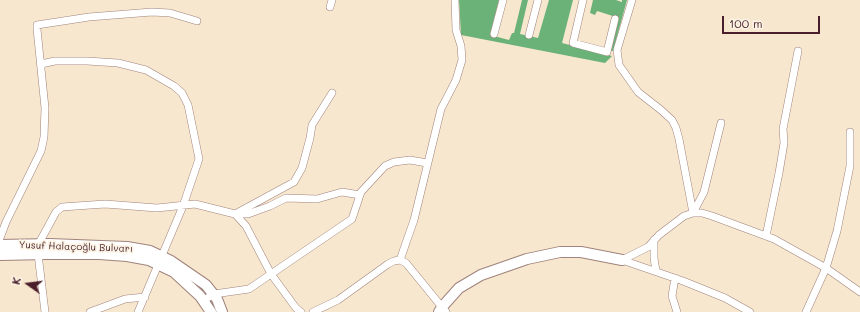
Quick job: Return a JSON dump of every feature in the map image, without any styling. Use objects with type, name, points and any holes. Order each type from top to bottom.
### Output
[{"type":"street","points":[[400,260],[414,220],[441,109],[456,80],[462,60],[461,46],[456,30],[456,0]]},
{"type":"street","points":[[494,34],[503,0]]},
{"type":"street","points":[[529,34],[538,0]]},
{"type":"street","points":[[583,0],[573,43],[607,52],[615,19]]},
{"type":"street","points":[[632,0],[617,50],[619,65],[638,92],[672,120],[679,139],[693,213]]},
{"type":"street","points":[[0,238],[6,222],[40,151],[44,137],[45,108],[37,25],[89,17],[152,12],[170,13],[196,21]]},
{"type":"street","points":[[766,236],[779,173],[784,143],[783,129],[798,51]]},
{"type":"street","points":[[41,64],[55,61],[87,61],[118,63],[146,70],[174,86],[182,93],[188,104],[199,159],[183,206],[138,312]]},
{"type":"street","points":[[235,214],[294,182],[302,168],[312,125],[332,94]]},
{"type":"street","points":[[693,213],[704,192],[721,123]]},
{"type":"street","points":[[806,312],[826,268],[837,231],[850,166],[850,132]]},
{"type":"street","points":[[204,300],[214,294],[249,289],[352,219],[361,192],[385,166],[394,162],[410,160],[427,163]]},
{"type":"street","points":[[44,312],[38,249],[56,212],[62,207],[105,204],[157,208],[195,204],[235,214],[248,214],[286,198],[317,199],[342,192],[360,195]]},
{"type":"street","points":[[622,260],[648,247],[654,240],[684,216],[693,213],[702,213],[766,236],[798,251],[826,268],[860,292]]},
{"type":"street","points":[[235,214],[246,226],[271,274],[296,308],[301,312]]},
{"type":"street","points":[[654,240],[656,271]]},
{"type":"street","name":"Yusuf Halaçoğlu Bulvarı","points":[[0,245],[171,261],[206,285],[217,299],[222,312]]},
{"type":"street","name":"Yusuf Halaçoğlu Bulvarı","points":[[0,256],[38,249]]},
{"type":"street","points":[[429,312],[442,310],[459,288],[481,275],[527,259],[560,252],[581,252],[622,260],[675,278],[725,298],[750,312]]},
{"type":"street","points":[[313,312],[338,300],[388,264],[400,260],[406,263],[442,310]]},
{"type":"street","name":"Yusuf Halaçoğlu Bulvarı","points":[[160,261],[200,296],[211,312]]},
{"type":"street","points":[[675,278],[672,296],[677,312]]},
{"type":"street","points":[[90,312],[125,299],[145,297]]},
{"type":"green space","points":[[459,0],[499,0],[490,35],[509,40],[512,33],[514,33],[522,0],[528,0],[520,34],[538,38],[549,0],[573,0],[562,43],[612,56],[605,63],[461,35]]},
{"type":"green space","points":[[593,0],[616,0],[622,2],[622,0],[627,0],[613,51],[610,51],[619,18],[597,11],[595,15],[590,13]]}]
